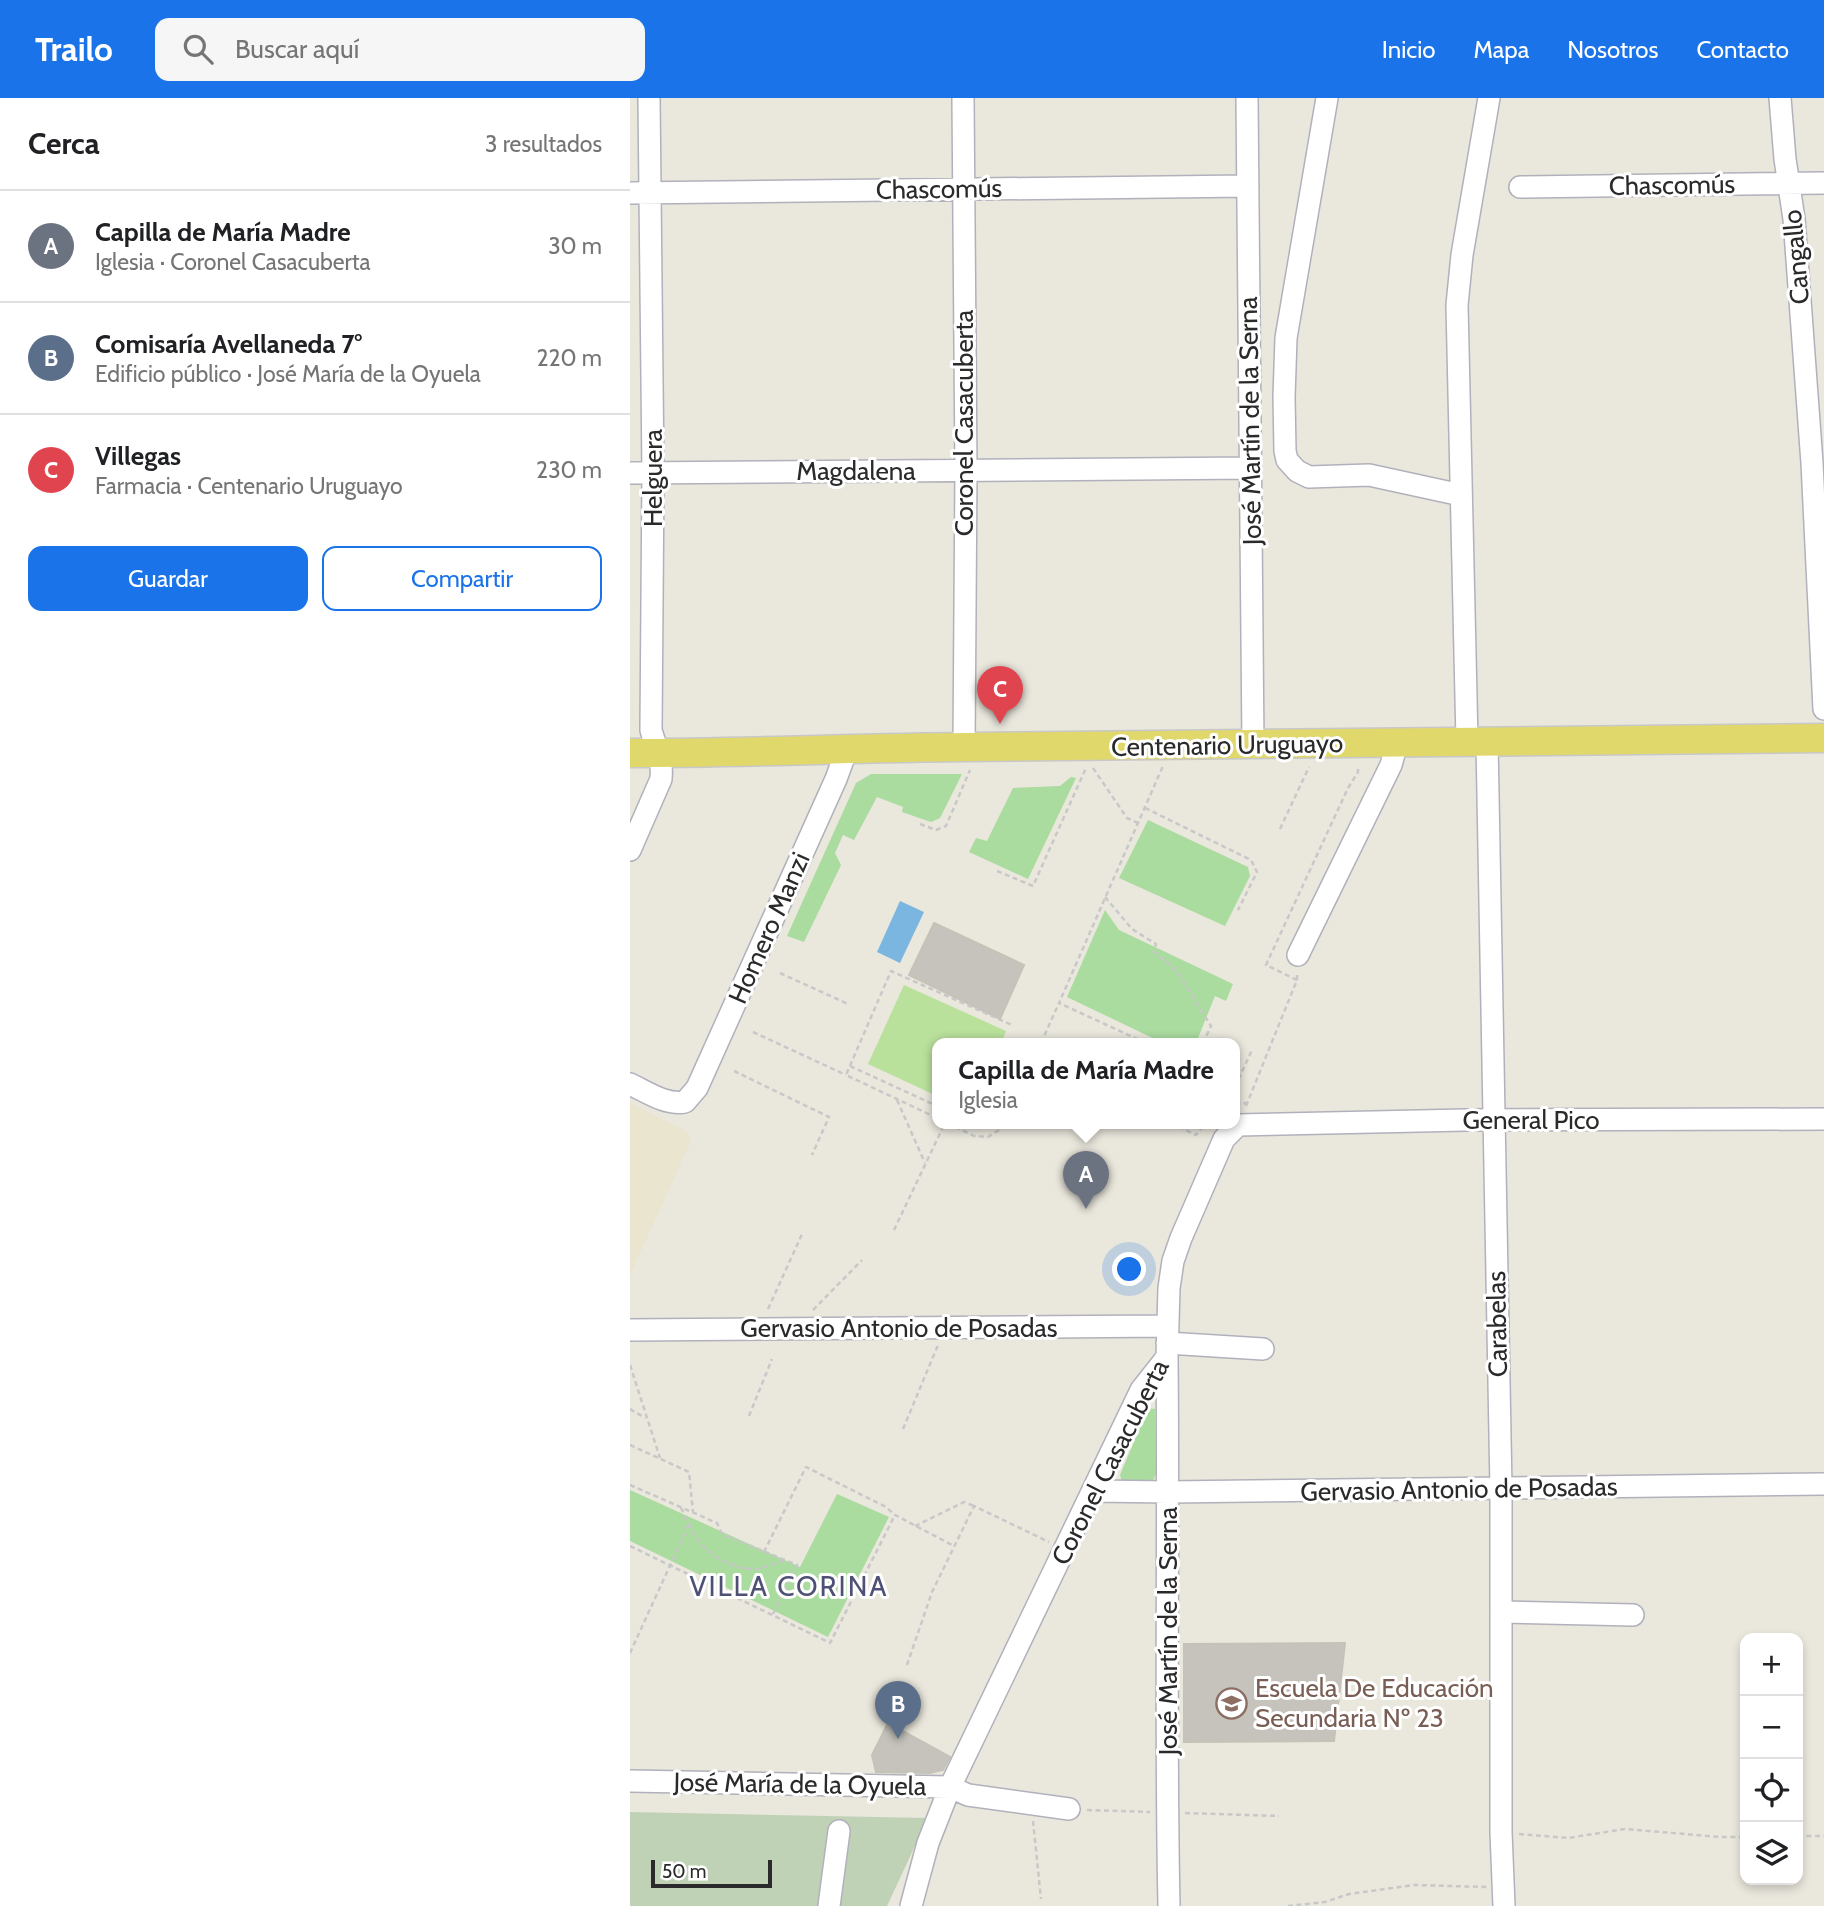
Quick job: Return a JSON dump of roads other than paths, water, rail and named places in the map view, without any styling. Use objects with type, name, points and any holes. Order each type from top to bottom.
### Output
[{"type":"main road","name":"Centenario Uruguayo","points":[[630,753],[846,749],[968,755],[1253,745],[1824,738]]},
{"type":"street","name":"Helguera","points":[[630,850],[661,779],[662,768],[660,753],[651,730],[653,473],[640,193],[649,98]]},
{"type":"street","name":"Coronel Casacuberta","points":[[962,98],[968,755]]},
{"type":"street","name":"José Martín de la Serna","points":[[1247,98],[1253,745]]},
{"type":"street","points":[[1327,98],[1286,338],[1284,397],[1287,460],[1297,471],[1309,477],[1369,475],[1461,495]]},
{"type":"street","name":"Carabelas","points":[[1489,98],[1462,255],[1457,305],[1461,495],[1477,742],[1493,1121],[1501,1489],[1501,1832],[1504,1897]]},
{"type":"street","name":"Cangallo","points":[[1780,98],[1818,463],[1824,709]]},
{"type":"street","name":"Chascomús","points":[[1520,187],[1824,183]]},
{"type":"street","name":"Chascomús","points":[[640,193],[1248,186]]},
{"type":"street","name":"Magdalena","points":[[630,473],[1251,468]]},
{"type":"street","points":[[1298,955],[1391,765],[1396,743]]},
{"type":"street","name":"Homero Manzi","points":[[630,1084],[667,1102],[685,1102],[697,1088],[836,779],[846,749]]},
{"type":"street","name":"General Pico","points":[[1240,1115],[1493,1121],[1824,1119]]},
{"type":"street","name":"Coronel Casacuberta","points":[[911,1906],[928,1843],[954,1794],[1065,1549],[1167,1342],[1171,1271],[1181,1238],[1229,1129]]},
{"type":"street","name":"Gervasio Antonio de Posadas","points":[[630,1330],[1167,1342],[1263,1349]]},
{"type":"street","name":"José Martín de la Serna","points":[[1167,1342],[1169,1906]]},
{"type":"street","name":"Gervasio Antonio de Posadas","points":[[1094,1491],[1824,1484]]},
{"type":"street","points":[[1501,1612],[1633,1615]]},
{"type":"street","name":"José María de la Oyuela","points":[[630,1781],[954,1794],[1069,1809]]},
{"type":"street","name":"José María de la Oyuela","points":[[630,1795],[954,1794]]},
{"type":"street","points":[[829,1906],[839,1831]]},
{"type":"water","points":[[900,901],[924,912],[900,963],[877,952]]},
{"type":"place","name":"Villegas","points":[[1000,724]]},
{"type":"place","name":"Capilla de María Madre","points":[[1086,1209]]},
{"type":"place","name":"Escuela De Educación Secundaria Nº 23","points":[[1232,1703]]},
{"type":"place","name":"Comisaría Avellaneda 7°","points":[[898,1739]]},
{"type":"district","name":"VILLA CORINA","points":[[789,1586]]}]
